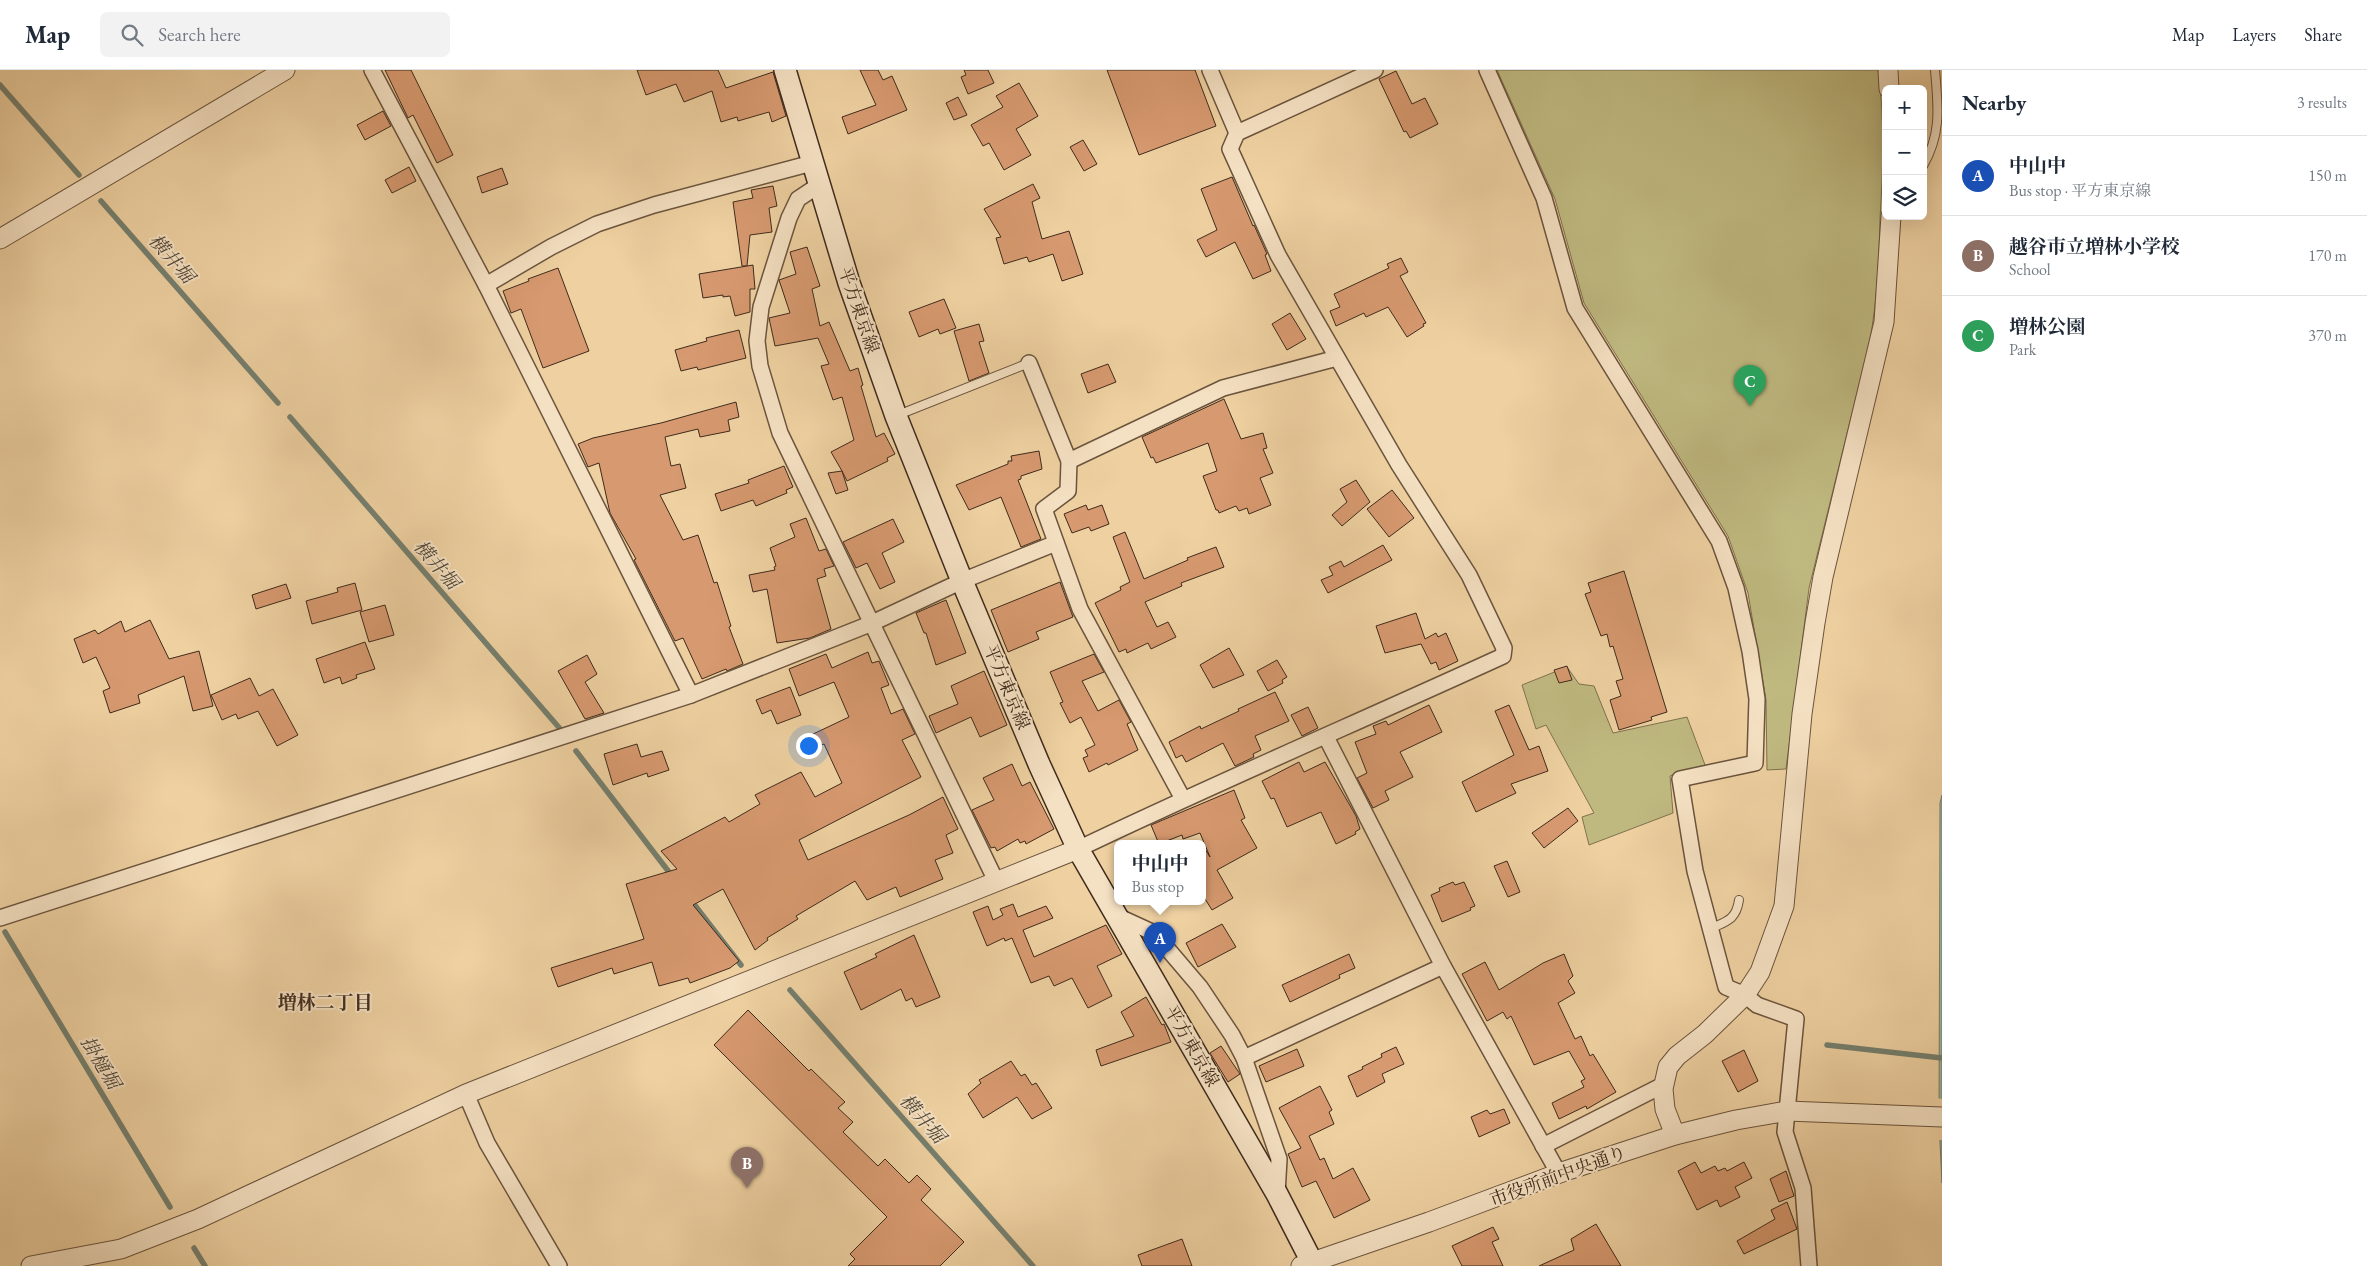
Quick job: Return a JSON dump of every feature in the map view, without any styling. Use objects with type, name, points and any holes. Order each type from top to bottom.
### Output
[{"type":"main road","name":"平方東京線","points":[[785,70],[797,104],[812,163],[849,283],[896,416],[962,581],[1039,764],[1078,848],[1277,1194],[1309,1265]]},
{"type":"street","points":[[0,239],[285,70]]},
{"type":"street","points":[[372,70],[486,285],[691,695]]},
{"type":"street","points":[[31,1266],[121,1249],[198,1220],[466,1094],[1078,848],[1502,656],[1504,648],[1469,575],[1399,465],[1278,255],[1230,149],[1236,133],[1210,70]]},
{"type":"street","points":[[1236,133],[1374,70]]},
{"type":"street","points":[[1487,70],[1544,198],[1575,308],[1719,541],[1736,588],[1750,651],[1757,699],[1755,763],[1680,779],[1695,871],[1726,987],[1745,995],[1758,1005],[1796,1019],[1785,1132],[1803,1188],[1810,1266]]},
{"type":"street","points":[[1888,70],[1889,85]]},
{"type":"street","points":[[486,285],[551,247],[597,224],[654,205],[812,163]]},
{"type":"street","points":[[819,185],[798,199],[789,218],[760,307],[757,340],[760,366],[780,433],[870,624],[996,881]]},
{"type":"street","points":[[1675,1135],[1665,1109],[1665,1084],[1668,1068],[1677,1056],[1705,1034],[1745,995],[1760,972],[1784,906],[1802,714],[1815,622],[1823,577],[1884,322],[1891,220]]},
{"type":"street","points":[[1069,461],[1223,388],[1337,358]]},
{"type":"street","points":[[1029,363],[1069,461],[1068,491],[1044,509],[1056,543],[1080,609],[1183,799]]},
{"type":"street","points":[[0,918],[691,695],[870,624],[962,581],[1056,543]]},
{"type":"street","points":[[1326,737],[1443,966],[1559,1174]]},
{"type":"street","points":[[1117,916],[1154,933],[1200,987],[1232,1035],[1244,1058],[1279,1159],[1277,1194]]},
{"type":"street","points":[[1244,1058],[1443,966]]},
{"type":"street","points":[[1543,1146],[1665,1084]]},
{"type":"street","points":[[466,1094],[487,1143],[559,1266]]},
{"type":"street","name":"市役所前中央通り","points":[[1309,1265],[1559,1174],[1675,1135],[1736,1120],[1787,1111],[1942,1117]]},
{"type":"lane","points":[[1927,158],[1936,141],[1939,123],[1935,70]]},
{"type":"lane","points":[[896,416],[1029,363]]},
{"type":"lane","points":[[1710,929],[1730,920],[1737,912],[1739,900]]},
{"type":"shaded area","points":[[1497,70],[1878,70],[1882,107],[1882,183],[1874,310],[1870,340],[1809,588],[1786,769],[1767,770],[1766,700],[1748,593],[1728,536],[1584,303],[1555,199]]},
{"type":"shaded area","points":[[1567,667],[1579,684],[1594,686],[1613,733],[1687,717],[1705,765],[1670,776],[1673,813],[1589,845],[1582,817],[1594,813],[1546,725],[1536,729],[1522,685]]},
{"type":"shaded area","points":[[1942,795],[1942,1183],[1939,1122],[1940,803]]},
{"type":"pier","points":[[1936,1098],[1942,1099],[1942,1140],[1937,1140]]},
{"type":"building","points":[[385,70],[411,70],[453,155],[437,163],[413,115],[408,118]]},
{"type":"building","points":[[637,70],[718,70],[726,88],[773,72],[786,116],[772,122],[769,112],[738,121],[737,117],[721,122],[712,91],[684,102],[676,84],[646,95]]},
{"type":"building","points":[[860,70],[878,70],[883,80],[892,76],[907,110],[848,134],[842,117],[876,105]]},
{"type":"building","points":[[964,70],[988,70],[994,83],[968,94],[961,77],[966,75]]},
{"type":"building","points":[[1107,70],[1195,70],[1216,126],[1139,155]]},
{"type":"building","points":[[1396,71],[1412,104],[1425,98],[1438,124],[1410,138],[1406,131],[1404,132],[1379,79]]},
{"type":"building","points":[[1019,83],[1038,116],[1016,129],[1031,155],[1004,170],[989,143],[983,146],[971,125],[1003,107],[996,96]]},
{"type":"building","points":[[958,97],[967,115],[954,120],[946,103]]},
{"type":"building","points":[[383,111],[391,126],[365,140],[357,125]]},
{"type":"building","points":[[1083,140],[1097,164],[1084,171],[1070,147]]},
{"type":"building","points":[[409,167],[416,181],[392,193],[385,180]]},
{"type":"building","points":[[502,168],[508,184],[482,193],[477,177]]},
{"type":"building","points":[[1232,177],[1267,254],[1265,255],[1271,271],[1253,279],[1235,242],[1206,257],[1197,240],[1217,230],[1201,189]]},
{"type":"building","points":[[1033,184],[1040,198],[1032,202],[1042,239],[1069,231],[1083,274],[1062,281],[1053,254],[1029,262],[1027,257],[1004,264],[996,238],[1001,237],[984,209]]},
{"type":"building","points":[[773,186],[777,206],[769,208],[772,232],[750,235],[747,266],[742,266],[733,202],[753,198],[751,190]]},
{"type":"building","points":[[807,247],[820,286],[812,289],[820,326],[829,322],[850,371],[858,368],[863,385],[861,386],[876,437],[884,433],[895,454],[887,458],[888,461],[847,481],[831,452],[854,440],[842,397],[833,400],[821,366],[829,364],[818,338],[775,346],[769,318],[790,313],[779,280],[796,274],[790,252]]},
{"type":"building","points":[[1401,258],[1408,272],[1400,276],[1426,323],[1423,324],[1424,326],[1407,337],[1388,307],[1366,317],[1364,313],[1336,326],[1330,311],[1340,307],[1334,294],[1389,268],[1387,264]]},
{"type":"building","points":[[753,265],[755,289],[750,289],[750,312],[735,316],[730,296],[723,297],[723,295],[703,298],[699,274]]},
{"type":"building","points":[[558,268],[589,351],[543,368],[521,309],[511,313],[503,291]]},
{"type":"building","points":[[944,299],[956,328],[940,334],[938,329],[919,337],[909,312]]},
{"type":"building","points":[[1290,313],[1306,339],[1287,350],[1272,324]]},
{"type":"building","points":[[979,324],[984,341],[979,342],[989,373],[969,381],[954,331]]},
{"type":"building","points":[[739,330],[746,358],[698,370],[697,367],[681,371],[675,350],[707,341],[706,338]]},
{"type":"building","points":[[1108,364],[1116,382],[1088,393],[1081,374]]},
{"type":"building","points":[[1224,399],[1241,439],[1263,433],[1267,448],[1263,449],[1273,473],[1260,478],[1271,505],[1249,514],[1247,508],[1239,511],[1236,506],[1219,513],[1216,510],[1203,476],[1217,471],[1208,443],[1156,463],[1153,457],[1151,458],[1142,437]]},
{"type":"building","points":[[736,402],[739,417],[728,420],[730,431],[700,437],[698,429],[665,437],[671,466],[680,464],[686,488],[660,495],[683,540],[698,535],[714,583],[717,582],[731,626],[729,627],[743,664],[702,679],[683,638],[675,641],[634,560],[636,559],[610,513],[599,463],[588,467],[578,444],[593,438],[661,423]]},
{"type":"building","points":[[1039,451],[1042,469],[1021,476],[1021,479],[1018,480],[1041,539],[1021,547],[1001,497],[969,510],[956,485],[1008,464],[1008,461],[1012,461],[1011,456]]},
{"type":"building","points":[[784,466],[793,487],[786,490],[787,493],[756,506],[753,500],[721,511],[715,494],[749,483],[748,480]]},
{"type":"building","points":[[842,471],[848,490],[836,494],[828,473]]},
{"type":"building","points":[[1356,480],[1370,502],[1342,526],[1332,515],[1347,502],[1340,489]]},
{"type":"building","points":[[1392,490],[1414,518],[1389,537],[1367,509]]},
{"type":"building","points":[[1086,505],[1088,510],[1102,505],[1109,524],[1091,531],[1089,527],[1072,533],[1064,514]]},
{"type":"building","points":[[806,518],[819,551],[826,549],[834,566],[824,569],[826,576],[817,579],[831,629],[810,638],[777,643],[767,589],[753,592],[749,575],[775,570],[774,567],[776,566],[770,548],[795,537],[790,524]]},
{"type":"building","points":[[893,519],[904,542],[882,553],[895,582],[880,589],[867,563],[856,568],[843,542]]},
{"type":"building","points":[[1125,532],[1144,579],[1188,560],[1187,558],[1216,547],[1224,567],[1181,583],[1182,586],[1145,602],[1157,627],[1168,622],[1176,637],[1151,649],[1148,643],[1127,653],[1126,649],[1119,652],[1095,603],[1121,590],[1120,587],[1130,582],[1113,537]]},
{"type":"building","points":[[1383,545],[1392,560],[1328,593],[1321,580],[1333,575],[1329,567],[1341,561],[1344,567]]},
{"type":"building","points":[[1624,571],[1667,712],[1651,717],[1652,720],[1619,730],[1610,700],[1621,696],[1616,681],[1623,679],[1613,646],[1610,647],[1607,634],[1601,636],[1585,594],[1591,592],[1588,583]]},
{"type":"building","points":[[1060,582],[1073,617],[1036,632],[1039,639],[1008,652],[991,610]]},
{"type":"building","points":[[355,583],[362,610],[312,624],[306,601],[338,592],[337,588]]},
{"type":"building","points":[[286,584],[291,598],[256,609],[252,595]]},
{"type":"building","points":[[946,600],[966,653],[936,665],[926,633],[924,633],[916,613]]},
{"type":"building","points":[[385,605],[394,635],[369,642],[360,612]]},
{"type":"building","points":[[1416,613],[1425,639],[1436,633],[1438,637],[1446,633],[1458,661],[1439,670],[1436,662],[1431,664],[1421,644],[1385,653],[1376,626]]},
{"type":"building","points":[[150,620],[169,659],[199,651],[213,706],[193,711],[184,676],[138,695],[140,703],[110,713],[103,691],[110,688],[96,657],[83,663],[74,639],[95,630],[98,634],[121,621],[125,632]]},
{"type":"building","points":[[365,642],[375,669],[356,675],[357,678],[342,684],[340,677],[324,683],[316,659]]},
{"type":"building","points":[[1229,648],[1244,675],[1213,688],[1200,665]]},
{"type":"building","points":[[868,652],[872,663],[879,661],[889,685],[881,688],[891,714],[903,709],[915,734],[902,740],[921,777],[799,840],[808,860],[909,815],[943,797],[958,829],[946,835],[953,853],[935,860],[943,879],[900,897],[896,887],[867,900],[855,881],[796,916],[798,919],[767,938],[768,940],[755,950],[723,889],[693,905],[739,961],[730,968],[690,983],[688,978],[659,986],[652,962],[614,974],[612,968],[558,987],[551,968],[644,939],[626,884],[677,869],[661,851],[725,817],[729,822],[760,804],[755,795],[801,772],[815,797],[842,783],[824,744],[817,747],[811,735],[849,717],[834,682],[799,696],[789,669],[826,654],[832,668]]},
{"type":"building","points":[[1094,654],[1104,672],[1082,681],[1098,711],[1119,700],[1131,722],[1127,724],[1138,750],[1089,772],[1083,758],[1088,756],[1085,750],[1095,745],[1081,717],[1070,723],[1060,703],[1063,702],[1050,672]]},
{"type":"building","points":[[587,655],[597,674],[585,682],[604,713],[585,719],[558,671]]},
{"type":"building","points":[[1277,660],[1287,677],[1282,680],[1283,683],[1268,691],[1257,671]]},
{"type":"building","points":[[1567,666],[1572,680],[1559,683],[1554,670]]},
{"type":"building","points":[[984,671],[1007,725],[980,737],[971,717],[936,733],[929,716],[958,704],[951,686]]},
{"type":"building","points":[[250,678],[259,696],[273,689],[298,735],[277,746],[258,711],[238,719],[236,714],[222,720],[211,695]]},
{"type":"building","points":[[790,687],[801,715],[777,724],[771,710],[762,714],[756,700]]},
{"type":"building","points":[[1275,692],[1289,721],[1255,736],[1261,750],[1253,754],[1254,757],[1235,766],[1223,743],[1186,762],[1182,755],[1176,758],[1169,742],[1200,726],[1201,729]]},
{"type":"building","points":[[1429,705],[1442,732],[1400,752],[1413,777],[1385,791],[1389,800],[1373,808],[1357,778],[1367,773],[1355,742],[1376,734],[1373,726],[1386,721],[1388,725]]},
{"type":"building","points":[[1509,705],[1529,750],[1539,746],[1548,771],[1511,784],[1516,793],[1476,812],[1462,782],[1514,755],[1495,711]]},
{"type":"building","points":[[1308,707],[1318,728],[1302,736],[1291,715]]},
{"type":"building","points":[[637,744],[641,757],[662,751],[669,770],[648,777],[647,773],[613,785],[604,754]]},
{"type":"building","points":[[1299,762],[1304,772],[1325,762],[1356,816],[1360,829],[1355,832],[1356,834],[1336,844],[1321,812],[1287,827],[1274,798],[1271,799],[1262,781]]},
{"type":"building","points":[[1012,764],[1022,786],[1030,782],[1054,829],[1026,844],[1025,841],[1020,843],[1018,839],[997,851],[995,847],[991,848],[972,810],[994,800],[983,778]]},
{"type":"building","points":[[1234,790],[1245,818],[1241,820],[1257,848],[1217,870],[1233,898],[1212,910],[1206,900],[1206,850],[1210,857],[1206,847],[1206,840],[1203,840],[1200,833],[1183,839],[1182,835],[1169,840],[1157,840],[1151,825]]},
{"type":"building","points":[[1568,808],[1578,821],[1544,848],[1532,833]]},
{"type":"building","points":[[1507,861],[1520,892],[1508,897],[1494,866]]},
{"type":"building","points":[[1453,882],[1455,885],[1464,882],[1475,906],[1470,908],[1471,910],[1442,922],[1431,895],[1440,891],[1439,888]]},
{"type":"building","points":[[1013,904],[1018,917],[1046,906],[1053,918],[1023,930],[1034,957],[1106,925],[1122,954],[1097,966],[1112,996],[1088,1008],[1072,978],[1054,986],[1049,976],[1031,983],[1012,938],[1005,941],[1004,938],[987,946],[973,912],[988,906],[993,920],[1003,915],[1000,909]]},
{"type":"building","points":[[1222,924],[1236,947],[1198,967],[1186,943]]},
{"type":"building","points":[[914,935],[940,997],[916,1007],[912,998],[906,1001],[901,989],[861,1010],[844,972],[877,957],[875,954]]},
{"type":"building","points":[[1349,954],[1355,968],[1339,975],[1340,978],[1290,1002],[1282,985]]},
{"type":"building","points":[[1564,954],[1573,976],[1568,981],[1575,993],[1558,1003],[1575,1039],[1581,1036],[1590,1056],[1593,1054],[1616,1092],[1587,1109],[1586,1106],[1559,1119],[1552,1103],[1584,1087],[1581,1081],[1585,1079],[1569,1051],[1534,1065],[1511,1016],[1507,1019],[1503,1012],[1487,1021],[1462,974],[1485,962],[1499,990],[1543,963]]},
{"type":"building","points":[[1146,997],[1162,1025],[1164,1024],[1171,1042],[1101,1066],[1096,1050],[1134,1036],[1121,1012]]},
{"type":"building","points":[[748,1010],[809,1071],[811,1069],[845,1102],[838,1108],[853,1122],[843,1132],[878,1166],[885,1159],[909,1183],[917,1175],[931,1189],[921,1200],[964,1242],[940,1266],[848,1266],[855,1259],[850,1254],[887,1217],[714,1045]]},
{"type":"building","points":[[1221,1046],[1240,1074],[1228,1082],[1210,1053]]},
{"type":"building","points":[[1396,1047],[1404,1064],[1382,1074],[1385,1082],[1357,1097],[1348,1076],[1382,1057],[1381,1054]]},
{"type":"building","points":[[1297,1049],[1304,1066],[1266,1082],[1259,1066]]},
{"type":"building","points":[[1744,1050],[1758,1081],[1738,1092],[1722,1061]]},
{"type":"building","points":[[1011,1061],[1021,1076],[1025,1074],[1032,1085],[1036,1083],[1052,1108],[1032,1119],[1017,1097],[983,1118],[968,1094],[981,1083],[979,1080]]},
{"type":"building","points":[[1320,1086],[1332,1110],[1329,1112],[1334,1124],[1309,1136],[1320,1160],[1324,1158],[1333,1179],[1353,1168],[1370,1200],[1334,1218],[1316,1181],[1302,1187],[1288,1154],[1301,1148],[1279,1108]]},
{"type":"building","points":[[1504,1109],[1510,1123],[1479,1137],[1471,1117],[1487,1110],[1490,1114]]},
{"type":"building","points":[[1695,1162],[1701,1173],[1715,1166],[1718,1171],[1725,1168],[1727,1171],[1744,1162],[1752,1178],[1735,1187],[1740,1197],[1720,1207],[1717,1200],[1697,1210],[1678,1171]]},
{"type":"building","points":[[1786,1171],[1794,1196],[1779,1202],[1770,1179]]},
{"type":"building","points":[[1787,1202],[1797,1229],[1744,1254],[1737,1241],[1775,1219],[1771,1210]]},
{"type":"building","points":[[1596,1224],[1621,1266],[1539,1266],[1574,1250],[1571,1239]]},
{"type":"building","points":[[1493,1227],[1499,1239],[1492,1242],[1503,1266],[1462,1266],[1452,1246]]},
{"type":"building","points":[[1182,1239],[1192,1266],[1142,1266],[1138,1255]]},
{"type":"waterway","name":"横井堀","points":[[0,85],[79,175]]},
{"type":"waterway","name":"横井堀","points":[[101,201],[278,403]]},
{"type":"waterway","name":"横井堀","points":[[290,417],[562,731]]},
{"type":"waterway","name":"横井堀","points":[[576,751],[672,876]]},
{"type":"waterway","name":"横井堀","points":[[690,899],[741,965]]},
{"type":"waterway","name":"掛樋堀","points":[[5,932],[170,1207]]},
{"type":"waterway","name":"横井堀","points":[[790,990],[1033,1266]]},
{"type":"waterway","points":[[1827,1045],[1942,1058]]},
{"type":"waterway","name":"掛樋堀","points":[[194,1248],[205,1266]]},
{"type":"place","name":"増林公園","points":[[1750,406]]},
{"type":"place","name":"中山中","points":[[1160,963]]},
{"type":"place","name":"越谷市立増林小学校","points":[[747,1188]]},
{"type":"district","name":"増林二丁目","points":[[325,1002]]}]
